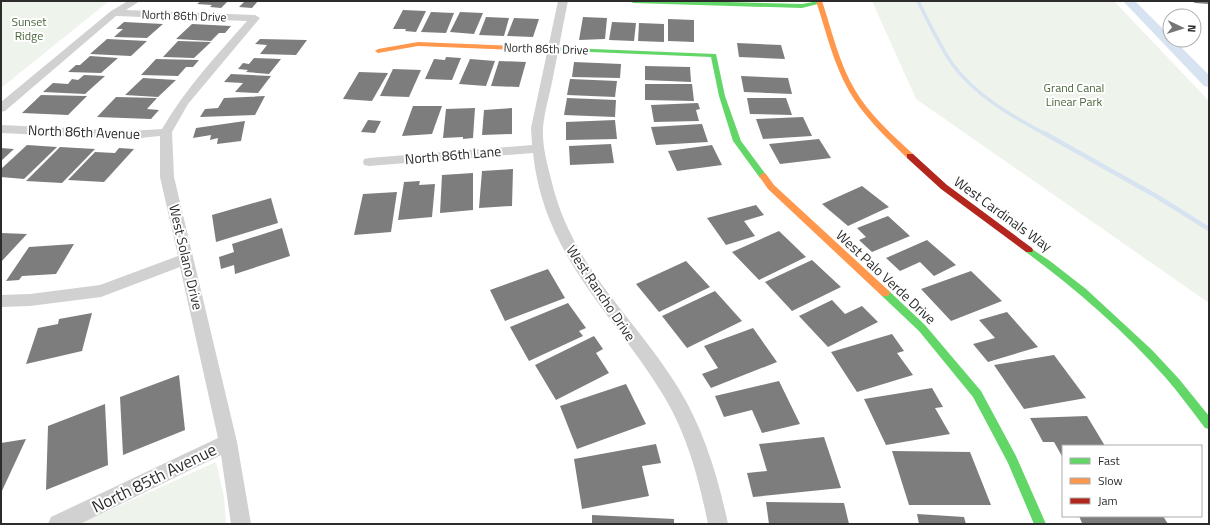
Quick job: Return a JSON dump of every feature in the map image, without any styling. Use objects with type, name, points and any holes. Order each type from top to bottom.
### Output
[{"type":"street","points":[[114,13],[123,1]]},
{"type":"street","points":[[1,108],[114,13],[135,1]]},
{"type":"street","name":"West Rancho Drive","points":[[563,1],[537,128],[537,149],[549,197],[566,241],[602,299],[662,378],[682,411],[699,451],[710,488],[718,524]]},
{"type":"street","points":[[633,1],[802,6],[817,2]]},
{"type":"street","name":"West Cardinals Way","points":[[817,2],[846,79],[860,104],[883,131],[944,188],[1053,268],[1096,303],[1165,370],[1209,424]]},
{"type":"street","name":"North 86th Drive","points":[[114,13],[255,18],[205,75],[183,103],[166,132]]},
{"type":"street","name":"North 86th Drive","points":[[378,51],[418,44],[714,55]]},
{"type":"street","name":"West Palo Verde Drive","points":[[714,55],[722,96],[737,141],[771,187],[922,328],[977,394],[1012,460],[1040,524]]},
{"type":"street","name":"North 86th Avenue","points":[[1,129],[130,135],[166,132]]},
{"type":"street","name":"West Solano Drive","points":[[166,132],[167,177],[228,442],[241,524]]},
{"type":"street","name":"North 86th Lane","points":[[369,162],[537,149]]},
{"type":"street","points":[[1,301],[30,300],[101,291],[186,259]]},
{"type":"street","name":"North 85th Avenue","points":[[58,524],[228,442]]},
{"type":"green space","name":"Sunset Ridge","points":[[1,1],[109,1],[1,88]]},
{"type":"green space","name":"Grand Canal Linear Park","points":[[872,1],[1114,1],[1209,101],[1209,303],[916,99]]},
{"type":"green space","points":[[216,462],[224,497],[226,524],[79,524]]},
{"type":"building","points":[[201,1],[228,1],[221,8],[210,7],[212,5],[197,4]]},
{"type":"building","points":[[245,1],[258,1],[252,8],[239,7]]},
{"type":"building","points":[[1192,1],[1209,1],[1209,4],[1195,3]]},
{"type":"building","points":[[403,10],[426,11],[416,32],[405,31],[406,29],[393,29]]},
{"type":"building","points":[[431,12],[454,13],[446,33],[421,32]]},
{"type":"building","points":[[460,12],[483,13],[474,34],[450,32]]},
{"type":"building","points":[[486,17],[509,18],[504,36],[479,35]]},
{"type":"building","points":[[583,17],[607,18],[605,39],[579,40]]},
{"type":"building","points":[[514,18],[539,19],[533,37],[507,36]]},
{"type":"building","points":[[668,19],[694,20],[694,42],[668,41]]},
{"type":"building","points":[[124,22],[163,24],[147,38],[114,37],[123,29],[116,29]]},
{"type":"building","points":[[612,22],[636,23],[634,41],[609,40]]},
{"type":"building","points":[[639,23],[664,24],[664,42],[638,41]]},
{"type":"building","points":[[192,24],[231,26],[225,33],[219,33],[211,41],[176,39]]},
{"type":"building","points":[[107,39],[147,41],[131,56],[90,54]]},
{"type":"building","points":[[260,39],[307,40],[296,55],[260,54],[267,45],[255,44]]},
{"type":"building","points":[[178,41],[211,42],[194,58],[163,57]]},
{"type":"building","points":[[737,43],[781,45],[785,59],[739,57]]},
{"type":"building","points":[[90,56],[118,58],[101,73],[68,72],[76,65],[80,65]]},
{"type":"building","points":[[446,57],[461,58],[452,80],[425,79],[434,59],[445,60]]},
{"type":"building","points":[[254,58],[281,59],[269,74],[246,72],[248,70],[238,69],[243,63],[249,64]]},
{"type":"building","points":[[156,59],[199,60],[193,67],[186,67],[178,76],[141,75]]},
{"type":"building","points":[[470,59],[495,61],[486,86],[459,84]]},
{"type":"building","points":[[499,61],[526,62],[519,87],[491,86]]},
{"type":"building","points":[[574,62],[621,64],[620,78],[572,77]]},
{"type":"building","points":[[645,66],[690,67],[691,82],[645,80]]},
{"type":"building","points":[[393,69],[421,70],[409,97],[380,96]]},
{"type":"building","points":[[359,72],[388,73],[372,101],[343,99]]},
{"type":"building","points":[[231,74],[271,76],[258,93],[235,92],[243,83],[224,82]]},
{"type":"building","points":[[84,75],[105,76],[85,94],[43,92],[53,83],[68,84],[72,79],[78,80]]},
{"type":"building","points":[[741,76],[788,78],[792,94],[744,92]]},
{"type":"building","points":[[143,78],[176,80],[158,97],[125,95]]},
{"type":"building","points":[[570,79],[617,81],[615,97],[567,95]]},
{"type":"building","points":[[645,84],[692,84],[694,101],[645,100]]},
{"type":"building","points":[[41,95],[87,96],[68,115],[22,113]]},
{"type":"building","points":[[265,96],[255,115],[200,117],[205,109],[218,108],[224,98]]},
{"type":"building","points":[[116,97],[157,98],[147,109],[159,110],[151,119],[97,117]]},
{"type":"building","points":[[567,98],[616,100],[615,117],[564,115]]},
{"type":"building","points":[[747,98],[786,98],[792,115],[750,114]]},
{"type":"building","points":[[698,103],[700,109],[696,110],[699,121],[654,122],[651,105]]},
{"type":"building","points":[[413,106],[442,106],[432,134],[402,136]]},
{"type":"building","points":[[475,108],[473,138],[443,138],[446,109]]},
{"type":"building","points":[[512,108],[512,134],[482,135],[484,110]]},
{"type":"building","points":[[803,117],[812,136],[763,139],[756,119]]},
{"type":"building","points":[[368,120],[381,121],[375,133],[361,132]]},
{"type":"building","points":[[615,120],[617,139],[566,140],[566,122]]},
{"type":"building","points":[[245,121],[241,141],[217,144],[218,138],[210,140],[211,135],[193,138],[196,128]]},
{"type":"building","points":[[702,124],[708,142],[656,145],[651,127]]},
{"type":"building","points":[[819,139],[831,158],[780,164],[769,144]]},
{"type":"building","points":[[611,144],[614,163],[570,165],[569,146]]},
{"type":"building","points":[[27,145],[57,147],[24,179],[1,177],[1,169]]},
{"type":"building","points":[[712,145],[722,165],[677,171],[668,151]]},
{"type":"building","points":[[60,147],[95,149],[62,183],[26,181]]},
{"type":"building","points":[[1,148],[14,149],[1,161]]},
{"type":"building","points":[[119,148],[134,149],[104,182],[68,180],[95,152],[115,153]]},
{"type":"building","points":[[513,169],[512,206],[479,208],[482,171]]},
{"type":"building","points":[[473,173],[473,210],[440,213],[442,175]]},
{"type":"building","points":[[420,181],[419,185],[435,184],[432,217],[398,220],[404,182]]},
{"type":"building","points":[[862,186],[889,207],[848,226],[822,204]]},
{"type":"building","points":[[397,192],[391,232],[354,235],[363,194]]},
{"type":"building","points":[[271,198],[278,223],[216,242],[212,215]]},
{"type":"building","points":[[756,205],[764,215],[744,221],[755,236],[726,245],[707,218]]},
{"type":"building","points":[[888,216],[910,236],[872,252],[859,240],[866,237],[857,228]]},
{"type":"building","points":[[282,228],[290,256],[235,274],[234,265],[221,269],[219,257],[234,252],[232,244]]},
{"type":"building","points":[[779,231],[806,257],[759,280],[732,252]]},
{"type":"building","points":[[1,233],[27,234],[1,262]]},
{"type":"building","points":[[927,240],[956,265],[934,276],[920,262],[900,271],[886,258]]},
{"type":"building","points":[[74,244],[56,274],[22,276],[19,280],[6,281],[29,247]]},
{"type":"building","points":[[812,260],[841,287],[792,311],[765,282]]},
{"type":"building","points":[[686,261],[710,287],[659,312],[636,284]]},
{"type":"building","points":[[548,269],[565,298],[505,321],[490,290]]},
{"type":"building","points":[[971,271],[1002,301],[951,321],[921,289]]},
{"type":"building","points":[[715,291],[742,321],[687,348],[662,316]]},
{"type":"building","points":[[832,300],[845,314],[862,306],[878,322],[828,347],[799,316]]},
{"type":"building","points":[[568,303],[586,328],[579,331],[583,336],[529,361],[510,327]]},
{"type":"building","points":[[1007,312],[1038,347],[988,362],[973,344],[995,338],[979,320]]},
{"type":"building","points":[[92,313],[82,351],[26,364],[38,328],[58,324],[59,319]]},
{"type":"building","points":[[753,328],[777,362],[711,388],[702,374],[718,368],[704,346]]},
{"type":"building","points":[[892,334],[904,351],[897,353],[913,375],[857,392],[831,352]]},
{"type":"building","points":[[594,336],[603,349],[596,353],[609,373],[556,400],[535,365]]},
{"type":"building","points":[[1054,355],[1086,398],[1024,409],[994,365]]},
{"type":"building","points":[[179,375],[185,430],[123,455],[120,397]]},
{"type":"building","points":[[779,381],[800,424],[762,433],[752,410],[724,417],[715,396]]},
{"type":"building","points":[[626,384],[646,424],[577,449],[560,406]]},
{"type":"building","points":[[932,388],[943,407],[935,408],[950,434],[886,445],[864,399]]},
{"type":"building","points":[[105,404],[108,465],[46,490],[48,426]]},
{"type":"building","points":[[1087,416],[1104,445],[1062,445],[1062,456],[1054,442],[1043,442],[1030,418]]},
{"type":"building","points":[[824,437],[841,488],[753,497],[747,473],[767,471],[759,444]]},
{"type":"building","points":[[26,439],[1,493],[1,443]]},
{"type":"building","points":[[656,444],[661,463],[642,466],[649,496],[582,509],[574,459]]},
{"type":"building","points":[[892,451],[970,452],[991,505],[909,505]]},
{"type":"building","points":[[766,502],[844,503],[849,524],[769,524]]},
{"type":"building","points":[[917,514],[964,517],[966,524],[919,524]]},
{"type":"building","points":[[592,515],[674,519],[674,524],[592,524]]},
{"type":"building","points":[[1079,517],[1164,517],[1168,524],[1082,523]]},
{"type":"waterway","points":[[918,1],[943,50],[962,76],[995,104],[1045,134]]},
{"type":"waterway","points":[[1129,1],[1209,83]]},
{"type":"waterway","points":[[1044,133],[1156,196],[1209,229]]},
{"type":"traffic: fast","points":[[633,1],[802,6],[819,3]]},
{"type":"traffic: fast","points":[[544,49],[714,55],[722,96],[737,141],[763,176]]},
{"type":"traffic: fast","points":[[1029,250],[1100,306],[1170,376],[1209,424]]},
{"type":"traffic: fast","points":[[885,293],[922,328],[977,394],[1012,460],[1040,524]]},
{"type":"traffic: slow","points":[[819,1],[838,60],[852,90],[866,111],[910,156]]},
{"type":"traffic: slow","points":[[378,51],[418,44],[544,49]]},
{"type":"traffic: slow","points":[[763,176],[771,187],[885,293]]},
{"type":"traffic: jam","points":[[910,156],[944,187],[1029,250]]}]
